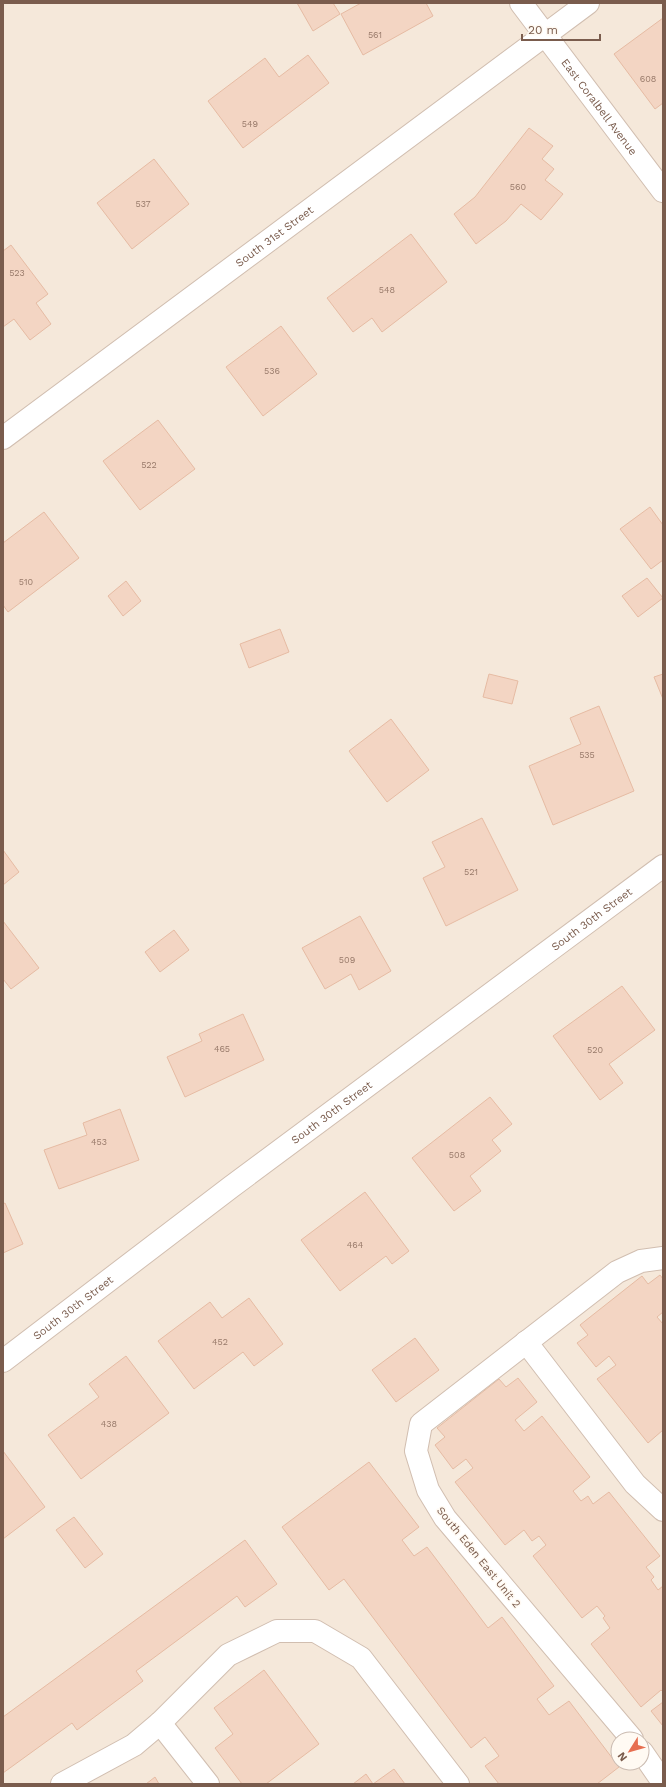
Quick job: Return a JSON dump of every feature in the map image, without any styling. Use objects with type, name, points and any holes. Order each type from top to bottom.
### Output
[{"type":"street","name":"East Coralbell Avenue","points":[[521,3],[663,191]]},
{"type":"street","name":"South 31st Street","points":[[3,438],[588,3]]},
{"type":"street","name":"South 30th Street","points":[[3,1361],[231,1187],[663,866]]},
{"type":"street","name":"South Eden East Unit 2","points":[[625,1731],[445,1518],[428,1490],[416,1451],[421,1424],[617,1272],[641,1261],[663,1258]]},
{"type":"street","points":[[526,1342],[636,1484],[663,1510]]},
{"type":"street","points":[[62,1784],[134,1745],[160,1723],[228,1655],[277,1630],[315,1631],[362,1658],[458,1784]]},
{"type":"street","points":[[160,1723],[208,1784]]},
{"type":"street","points":[[650,1765],[661,1782]]},
{"type":"shaded area","points":[[3,3],[663,3],[663,1784],[3,1784]]},
{"type":"building","points":[[297,3],[333,3],[340,14],[313,31]]},
{"type":"building","points":[[361,3],[426,3],[433,16],[363,55],[341,14]]},
{"type":"building","points":[[663,18],[663,103],[655,109],[614,54]]},
{"type":"building","points":[[308,55],[329,83],[243,148],[208,101],[265,58],[279,77]]},
{"type":"building","points":[[529,128],[553,146],[542,159],[554,169],[545,180],[563,194],[541,220],[521,204],[506,221],[476,244],[454,214],[475,197]]},
{"type":"building","points":[[154,159],[189,204],[132,249],[97,203]]},
{"type":"building","points":[[411,234],[447,282],[382,332],[372,318],[353,332],[327,298]]},
{"type":"building","points":[[11,245],[48,294],[36,303],[51,324],[30,340],[14,319],[3,327],[3,251]]},
{"type":"building","points":[[281,326],[317,374],[263,416],[226,367]]},
{"type":"building","points":[[158,420],[195,469],[140,510],[103,461]]},
{"type":"building","points":[[650,507],[663,525],[663,560],[651,569],[620,529]]},
{"type":"building","points":[[44,512],[79,558],[8,612],[3,605],[3,543]]},
{"type":"building","points":[[647,578],[663,598],[638,617],[622,596]]},
{"type":"building","points":[[126,581],[141,601],[123,616],[108,596]]},
{"type":"building","points":[[280,629],[289,652],[249,668],[240,644]]},
{"type":"building","points":[[489,674],[518,681],[512,704],[483,697]]},
{"type":"building","points":[[663,674],[663,699],[654,677]]},
{"type":"building","points":[[599,706],[634,791],[553,825],[529,766],[581,744],[570,718]]},
{"type":"building","points":[[391,719],[429,770],[387,802],[349,751]]},
{"type":"building","points":[[482,818],[518,890],[446,926],[423,878],[445,867],[432,842]]},
{"type":"building","points":[[3,850],[19,872],[3,885]]},
{"type":"building","points":[[360,916],[391,971],[359,990],[351,974],[325,989],[302,948]]},
{"type":"building","points":[[3,921],[39,968],[11,989],[3,979]]},
{"type":"building","points":[[174,930],[189,950],[160,972],[145,952]]},
{"type":"building","points":[[622,986],[655,1030],[609,1064],[623,1083],[600,1100],[553,1036]]},
{"type":"building","points":[[243,1014],[264,1060],[185,1097],[167,1057],[202,1041],[199,1034]]},
{"type":"building","points":[[490,1097],[512,1124],[492,1140],[501,1151],[470,1176],[481,1191],[454,1211],[412,1158]]},
{"type":"building","points":[[120,1109],[139,1160],[59,1189],[44,1150],[87,1135],[83,1123]]},
{"type":"building","points":[[365,1192],[409,1251],[392,1264],[386,1256],[340,1291],[301,1240]]},
{"type":"building","points":[[5,1203],[23,1244],[3,1253],[3,1204]]},
{"type":"building","points":[[660,1275],[663,1279],[663,1312],[657,1317],[663,1324],[663,1430],[648,1443],[597,1379],[616,1365],[609,1356],[596,1367],[577,1343],[588,1335],[580,1325],[642,1276],[648,1284]]},
{"type":"building","points":[[249,1298],[283,1344],[254,1366],[243,1352],[194,1389],[158,1341],[210,1302],[222,1318]]},
{"type":"building","points":[[415,1338],[439,1370],[396,1402],[372,1370]]},
{"type":"building","points":[[126,1356],[169,1413],[81,1479],[48,1435],[99,1397],[89,1384]]},
{"type":"building","points":[[518,1378],[537,1402],[515,1420],[524,1431],[542,1416],[590,1477],[573,1491],[581,1501],[588,1496],[593,1504],[609,1492],[660,1556],[646,1567],[654,1577],[651,1580],[658,1590],[663,1586],[663,1692],[661,1690],[641,1707],[591,1644],[610,1628],[603,1618],[605,1616],[597,1606],[582,1618],[533,1556],[546,1545],[539,1536],[532,1541],[524,1530],[505,1545],[455,1482],[473,1468],[466,1459],[453,1469],[435,1445],[445,1437],[437,1428],[499,1379],[506,1387]]},
{"type":"building","points":[[3,1451],[45,1507],[3,1539]]},
{"type":"building","points":[[369,1462],[419,1527],[402,1540],[414,1556],[427,1547],[488,1628],[502,1617],[554,1686],[537,1699],[549,1715],[569,1701],[610,1755],[610,1771],[614,1771],[597,1784],[499,1784],[485,1766],[499,1756],[485,1737],[471,1748],[344,1579],[329,1590],[282,1527]]},
{"type":"building","points":[[74,1517],[103,1554],[85,1568],[56,1530]]},
{"type":"building","points":[[245,1540],[277,1584],[245,1607],[237,1596],[136,1671],[143,1681],[77,1730],[72,1723],[3,1773],[3,1717]]},
{"type":"building","points":[[264,1670],[319,1744],[266,1784],[242,1784],[215,1748],[233,1734],[214,1708]]},
{"type":"building","points":[[663,1702],[663,1726],[651,1711]]},
{"type":"building","points":[[394,1769],[405,1784],[373,1784]]},
{"type":"building","points":[[366,1774],[373,1784],[353,1784]]},
{"type":"building","points":[[155,1777],[159,1784],[146,1784]]}]
